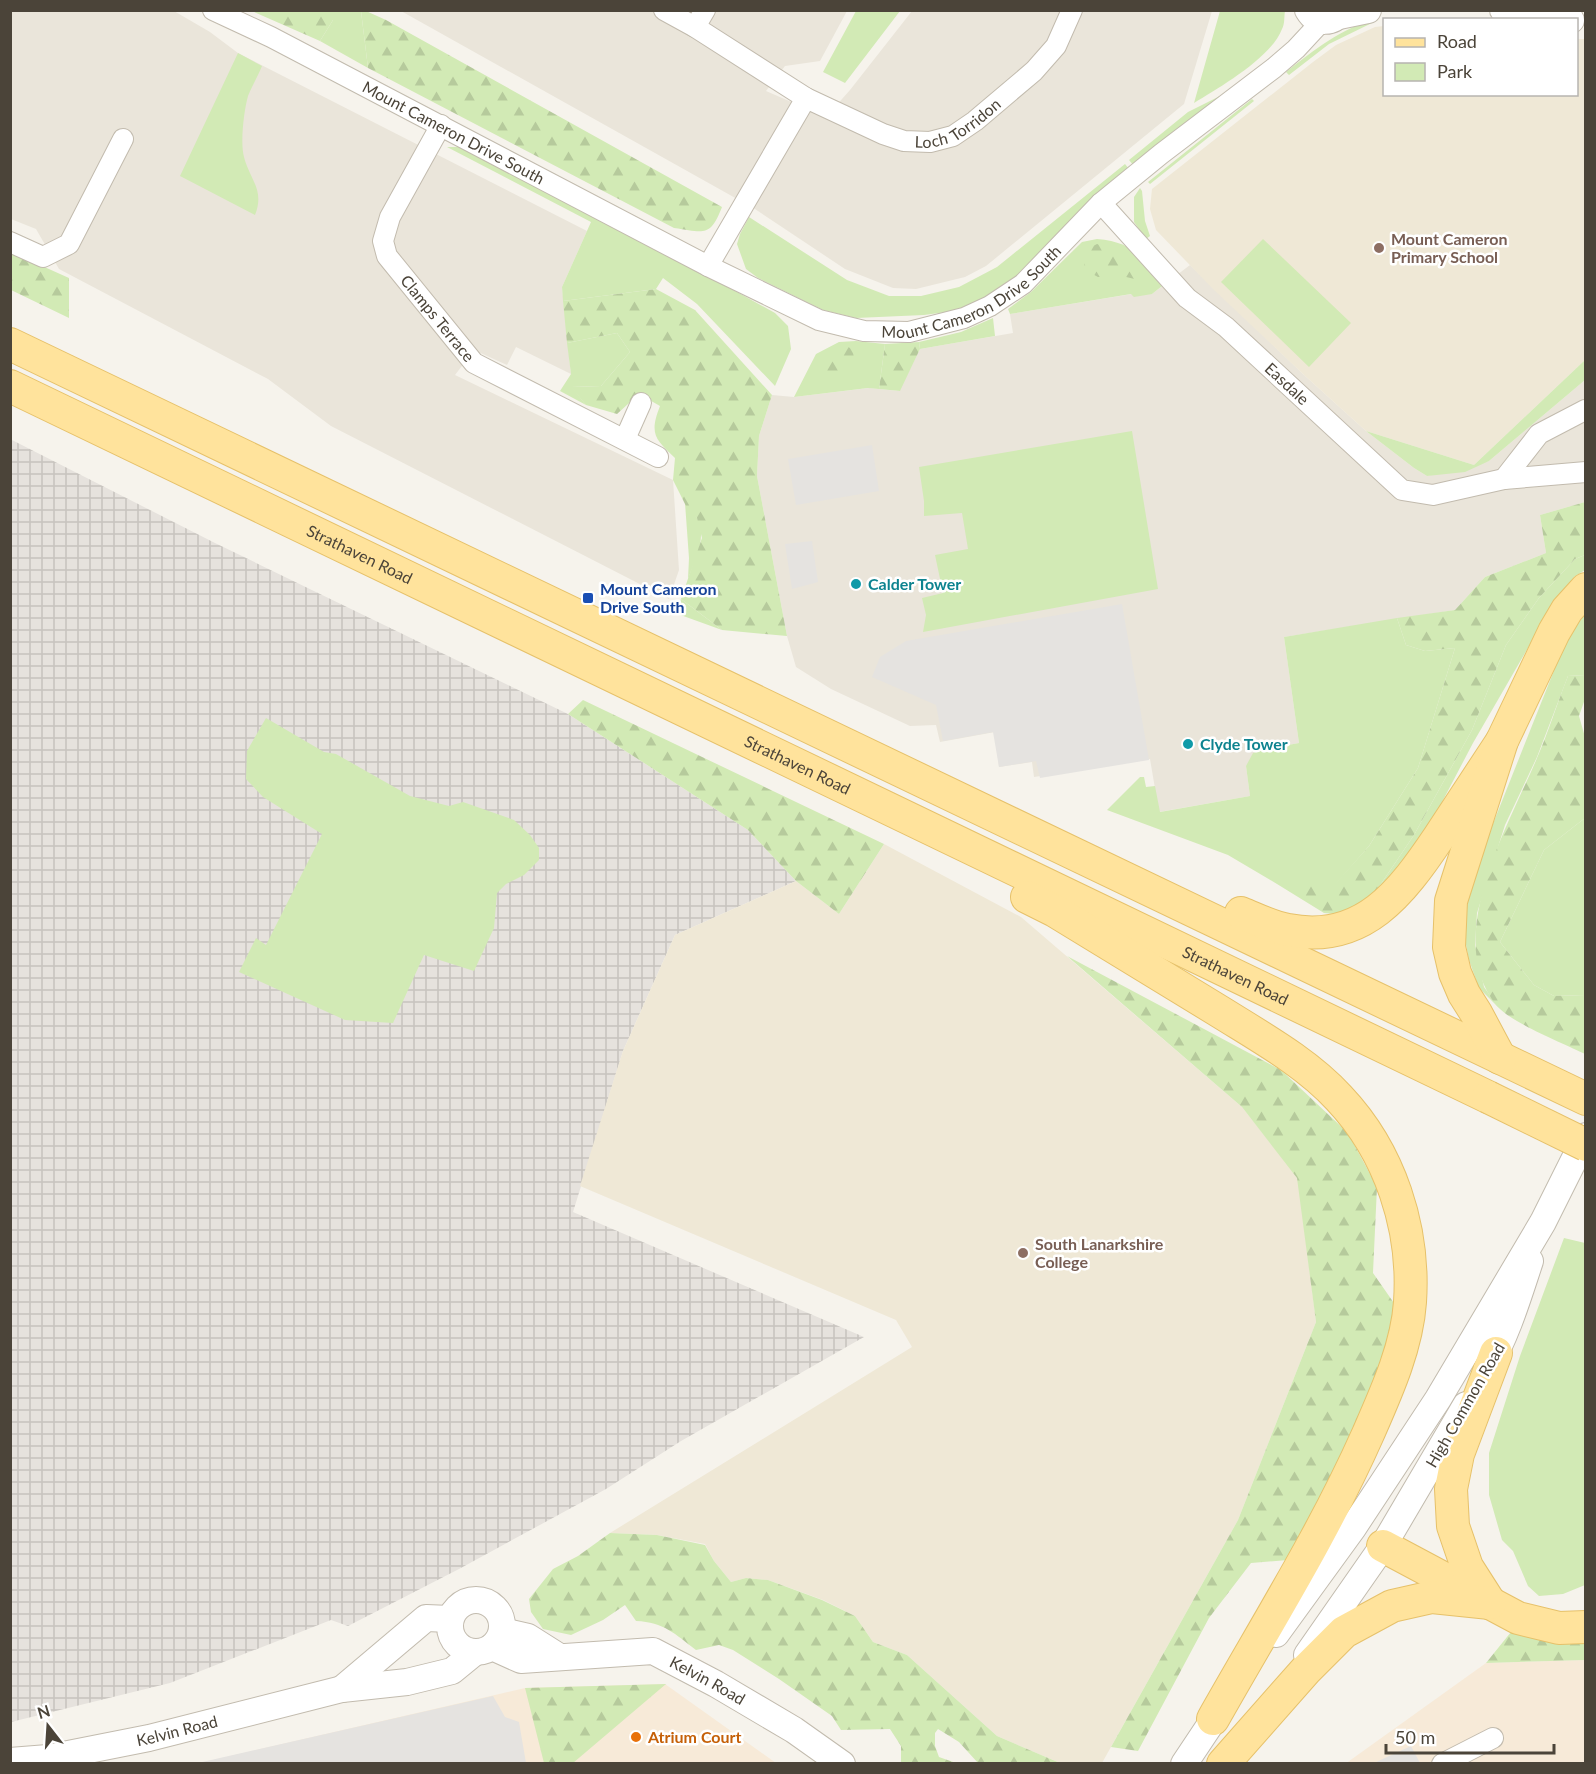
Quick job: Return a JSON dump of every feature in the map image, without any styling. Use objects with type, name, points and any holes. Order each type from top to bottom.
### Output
[{"type":"main road","points":[[10,344],[1586,1099]]},
{"type":"main road","name":"Strathaven Road","points":[[10,386],[1586,1145]]},
{"type":"main road","points":[[1500,1058],[1464,994],[1455,973],[1449,947],[1451,901],[1502,741],[1554,632],[1567,610],[1586,589]]},
{"type":"main road","points":[[986,811],[1122,860],[1265,923],[1287,930],[1328,932],[1372,916],[1403,887],[1502,741]]},
{"type":"main road","points":[[831,780],[919,844],[1055,912],[1172,982],[1293,1060],[1340,1099],[1381,1156],[1403,1218],[1410,1263],[1410,1304],[1399,1353],[1383,1399],[1331,1511],[1213,1719]]},
{"type":"main road","points":[[1490,1603],[1467,1567],[1453,1526],[1451,1489],[1458,1454],[1496,1353]]},
{"type":"main road","points":[[1383,1546],[1518,1618],[1559,1628],[1586,1627]]},
{"type":"main road","points":[[1222,1764],[1306,1670],[1344,1632],[1392,1606],[1432,1597],[1490,1603]]},
{"type":"street","name":"Mount Cameron Drive South","points":[[213,10],[271,37],[708,266],[819,320],[864,331],[909,332],[964,318],[990,306],[1023,284],[1101,203],[1274,68],[1296,49],[1328,15]]},
{"type":"street","name":"Loch Torridon","points":[[664,10],[700,19],[806,98],[883,134],[904,141],[930,142],[953,136],[975,121],[1034,71],[1056,46],[1072,10]]},
{"type":"street","points":[[1328,15],[1368,10]]},
{"type":"street","points":[[1503,10],[1557,18]]},
{"type":"street","points":[[708,266],[806,98]]},
{"type":"street","name":"Clamps Terrace","points":[[441,125],[390,217],[383,241],[387,256],[474,363],[658,457]]},
{"type":"street","points":[[10,242],[43,256],[69,244],[123,139]]},
{"type":"street","name":"Easdale","points":[[1101,203],[1187,298],[1226,327],[1402,490],[1433,495],[1504,479],[1586,472]]},
{"type":"street","points":[[625,439],[641,403]]},
{"type":"street","points":[[1504,479],[1539,434],[1585,410]]},
{"type":"street","name":"High Common Road","points":[[1184,1764],[1213,1719],[1353,1528],[1438,1399],[1543,1222],[1586,1136]]},
{"type":"street","name":"High Common Road","points":[[1222,1764],[1314,1645],[1383,1546],[1496,1353],[1517,1302],[1543,1222]]},
{"type":"street","points":[[1353,1528],[1383,1546]]},
{"type":"street","points":[[450,1619],[460,1605],[476,1600],[485,1601],[497,1611],[502,1624],[490,1644]]},
{"type":"street","name":"Kelvin Road","points":[[342,1689],[426,1618],[450,1619],[449,1627],[454,1642],[466,1651],[528,1637],[558,1656],[653,1651],[716,1684],[794,1730],[842,1764]]},
{"type":"street","name":"Kelvin Road","points":[[10,1761],[48,1758],[150,1738],[342,1689],[407,1682],[452,1671],[490,1644]]},
{"type":"street","points":[[1442,1764],[1493,1738]]},
{"type":"shaded area","points":[[10,11],[174,11],[210,32],[238,53],[587,231],[562,287],[571,374],[516,347],[507,365],[474,350],[455,375],[673,480],[679,570],[669,599],[331,426],[268,379],[59,269],[36,229],[11,219]]},
{"type":"shaded area","points":[[401,11],[847,11],[820,61],[785,66],[766,91],[826,117],[912,11],[1212,11],[1184,104],[986,266],[965,277],[916,289],[893,288],[845,269],[755,209]]},
{"type":"shaded area","name":"Mount Cameron Primary School","points":[[1383,26],[1383,96],[1578,96],[1578,39],[1585,39],[1585,360],[1474,465],[1366,431],[1213,289],[1156,230],[1150,209],[1152,189],[1336,45],[1375,27]]},
{"type":"shaded area","points":[[1190,265],[1366,431],[1427,476],[1489,461],[1585,380],[1585,502],[1540,515],[1546,553],[1485,577],[1455,610],[1284,637],[1299,743],[1271,748],[1246,766],[1250,796],[1159,812],[1150,759],[1034,777],[1032,762],[999,767],[995,732],[940,742],[936,725],[910,726],[831,689],[796,667],[787,636],[757,476],[759,436],[772,395],[794,397],[869,388],[899,391],[920,349],[1013,333],[1010,314],[1132,294],[1152,294]]},
{"type":"shaded area","points":[[10,439],[215,543],[568,714],[748,830],[796,881],[675,935],[623,1051],[573,1212],[864,1337],[681,1441],[606,1489],[348,1626],[331,1620],[170,1683],[11,1722]]},
{"type":"shaded area","points":[[872,445],[879,491],[796,505],[788,459]]},
{"type":"shaded area","points":[[812,541],[818,582],[792,589],[785,544]]},
{"type":"shaded area","points":[[1122,604],[1149,760],[1040,778],[1036,761],[999,767],[993,732],[943,741],[936,705],[872,677],[880,657],[906,641]]},
{"type":"shaded area","name":"South Lanarkshire College","points":[[884,844],[1021,917],[1242,1107],[1298,1178],[1316,1322],[1238,1520],[1102,1763],[1060,1763],[997,1736],[907,1655],[873,1642],[855,1616],[823,1600],[768,1580],[746,1578],[731,1582],[714,1561],[705,1544],[657,1535],[610,1533],[912,1347],[896,1320],[580,1186],[623,1051],[675,935],[796,881],[839,914]]},
{"type":"shaded area","points":[[1585,1660],[1585,1763],[1345,1764],[1486,1663]]},
{"type":"shaded area","points":[[665,1684],[776,1763],[196,1764],[525,1688]]},
{"type":"shaded area","points":[[493,1696],[505,1717],[519,1722],[526,1763],[198,1763]]},
{"type":"shaded area","points":[[1411,1746],[1420,1763],[1374,1763]]},
{"type":"green space","points":[[252,11],[333,11],[333,20],[320,41]]},
{"type":"green space","points":[[333,11],[361,11],[368,68],[320,41],[333,20]]},
{"type":"green space","points":[[361,11],[386,20],[722,207],[714,224],[705,231],[674,228],[368,68]]},
{"type":"green space","points":[[856,11],[900,11],[845,83],[823,72]]},
{"type":"green space","points":[[1220,11],[1285,11],[1284,25],[1276,40],[1256,61],[1194,103]]},
{"type":"green space","points":[[1377,18],[1378,20],[1329,44],[1289,75],[1286,72],[1340,34]]},
{"type":"green space","points":[[238,53],[262,66],[248,96],[242,135],[244,157],[257,192],[258,206],[255,215],[180,176]]},
{"type":"green space","points":[[1226,93],[1134,166],[1129,160],[1188,112]]},
{"type":"green space","points":[[1252,99],[1254,101],[1150,184],[1148,182]]},
{"type":"green space","points":[[447,147],[463,147],[685,263],[775,313],[788,326],[791,349],[775,386],[697,304],[663,278],[656,289],[563,301],[562,287],[591,222]]},
{"type":"green space","points":[[1125,164],[1129,169],[1018,275],[991,295],[954,311],[924,315],[856,318],[823,310],[758,278],[746,269],[737,244],[749,217],[847,280],[889,296],[921,296],[959,287],[997,267]]},
{"type":"green space","points":[[1140,188],[1145,221],[1150,236],[1146,239],[1134,222],[1134,197]]},
{"type":"green space","points":[[1097,239],[1129,248],[1166,283],[1152,294],[1134,297],[1131,294],[1010,314],[1008,309],[1031,292],[1082,242]]},
{"type":"green space","points":[[1263,239],[1351,323],[1309,367],[1221,282]]},
{"type":"green space","points":[[1097,244],[1119,251],[1136,262],[1145,274],[1143,281],[1122,276],[1098,277],[1085,270],[1083,251]]},
{"type":"green space","points":[[11,252],[69,278],[69,318],[11,290]]},
{"type":"green space","points":[[656,289],[695,310],[772,395],[759,436],[757,476],[787,636],[722,630],[681,599],[702,538],[697,518],[689,512],[673,480],[675,458],[656,435],[655,423],[660,406],[639,394],[617,414],[586,405],[571,387],[601,386],[630,352],[617,333],[567,343],[563,301]]},
{"type":"green space","points":[[993,318],[995,336],[920,349],[919,342],[961,332]]},
{"type":"green space","points":[[617,333],[630,352],[601,386],[572,387],[586,405],[560,391],[571,374],[567,343]]},
{"type":"green space","points":[[839,342],[885,344],[879,389],[868,388],[794,397],[816,354]]},
{"type":"green space","points":[[919,342],[920,349],[900,391],[879,389],[885,344]]},
{"type":"green space","points":[[848,347],[853,349],[854,360],[850,373],[836,376],[823,372],[824,360],[828,353]]},
{"type":"green space","points":[[1585,360],[1585,380],[1489,461],[1465,472],[1427,476],[1366,431],[1474,465]]},
{"type":"green space","points":[[1132,431],[1158,589],[923,632],[926,615],[922,598],[943,593],[935,555],[968,549],[962,513],[924,516],[919,467]]},
{"type":"green space","points":[[1585,502],[1585,555],[1575,559],[1539,598],[1506,645],[1472,730],[1414,835],[1368,903],[1335,914],[1324,913],[1277,884],[1335,884],[1369,846],[1418,768],[1455,648],[1425,651],[1406,645],[1397,618],[1455,610],[1485,577],[1546,553],[1540,515]]},
{"type":"green space","points":[[685,503],[697,518],[701,533],[699,549],[688,579],[689,558]]},
{"type":"green space","points":[[1585,555],[1585,570],[1574,577],[1555,601],[1473,743],[1409,865],[1368,903],[1414,835],[1472,730],[1506,645],[1539,598],[1575,559]]},
{"type":"green space","points":[[681,599],[722,630],[675,613]]},
{"type":"green space","points":[[1585,612],[1585,675],[1568,676],[1537,757],[1505,825],[1477,913],[1475,945],[1484,987],[1499,1008],[1479,988],[1469,960],[1459,909],[1561,653],[1577,620]]},
{"type":"green space","points":[[1397,618],[1406,645],[1425,651],[1455,648],[1418,768],[1369,846],[1335,885],[1277,884],[1228,855],[1107,810],[1140,777],[1144,777],[1146,787],[1155,786],[1160,812],[1250,796],[1246,766],[1253,753],[1299,743],[1284,637]]},
{"type":"green space","points":[[1585,675],[1585,699],[1579,716],[1585,737],[1585,818],[1544,850],[1500,942],[1534,985],[1554,996],[1585,995],[1585,1054],[1525,1026],[1497,1006],[1481,979],[1476,948],[1478,915],[1497,848],[1541,748],[1568,676]]},
{"type":"green space","points":[[583,700],[884,844],[839,914],[796,881],[748,830],[568,714]]},
{"type":"green space","points":[[266,718],[324,752],[336,754],[410,796],[449,806],[463,802],[514,820],[530,835],[539,848],[539,860],[524,875],[506,884],[497,893],[494,928],[474,971],[424,955],[393,1023],[345,1020],[239,972],[256,938],[266,945],[322,834],[263,797],[246,779],[247,751]]},
{"type":"green space","points":[[1585,818],[1585,995],[1554,996],[1534,985],[1500,942],[1544,850]]},
{"type":"green space","points":[[1067,956],[1281,1070],[1348,1133],[1377,1187],[1373,1273],[1396,1306],[1374,1393],[1288,1560],[1251,1563],[1209,1618],[1138,1751],[1111,1747],[1238,1520],[1316,1322],[1297,1178],[1242,1107]]},
{"type":"green space","points":[[1564,1238],[1585,1243],[1585,1585],[1563,1594],[1539,1596],[1528,1586],[1513,1551],[1502,1540],[1489,1495],[1489,1453],[1520,1356]]},
{"type":"green space","points":[[610,1533],[657,1535],[705,1545],[714,1561],[731,1582],[746,1578],[768,1580],[822,1600],[855,1616],[873,1642],[907,1655],[997,1736],[1060,1763],[978,1763],[959,1742],[938,1729],[935,1733],[935,1746],[939,1757],[956,1763],[901,1763],[901,1746],[890,1729],[841,1730],[832,1716],[733,1650],[719,1645],[696,1650],[662,1626],[636,1621],[625,1605],[603,1620],[571,1635],[543,1629],[531,1612],[529,1599],[553,1569],[578,1556]]},
{"type":"green space","points":[[1511,1632],[1585,1643],[1585,1660],[1486,1663]]},
{"type":"green space","points":[[666,1684],[573,1763],[544,1763],[525,1688]]},
{"type":"place","name":"Mount Cameron Primary School","points":[[1379,248]]},
{"type":"place","name":"Calder Tower","points":[[856,584]]},
{"type":"place","name":"Mount Cameron Drive South","points":[[588,598]]},
{"type":"place","name":"Clyde Tower","points":[[1188,744]]},
{"type":"place","name":"South Lanarkshire College","points":[[1023,1253]]},
{"type":"place","name":"Atrium Court","points":[[636,1737]]}]
